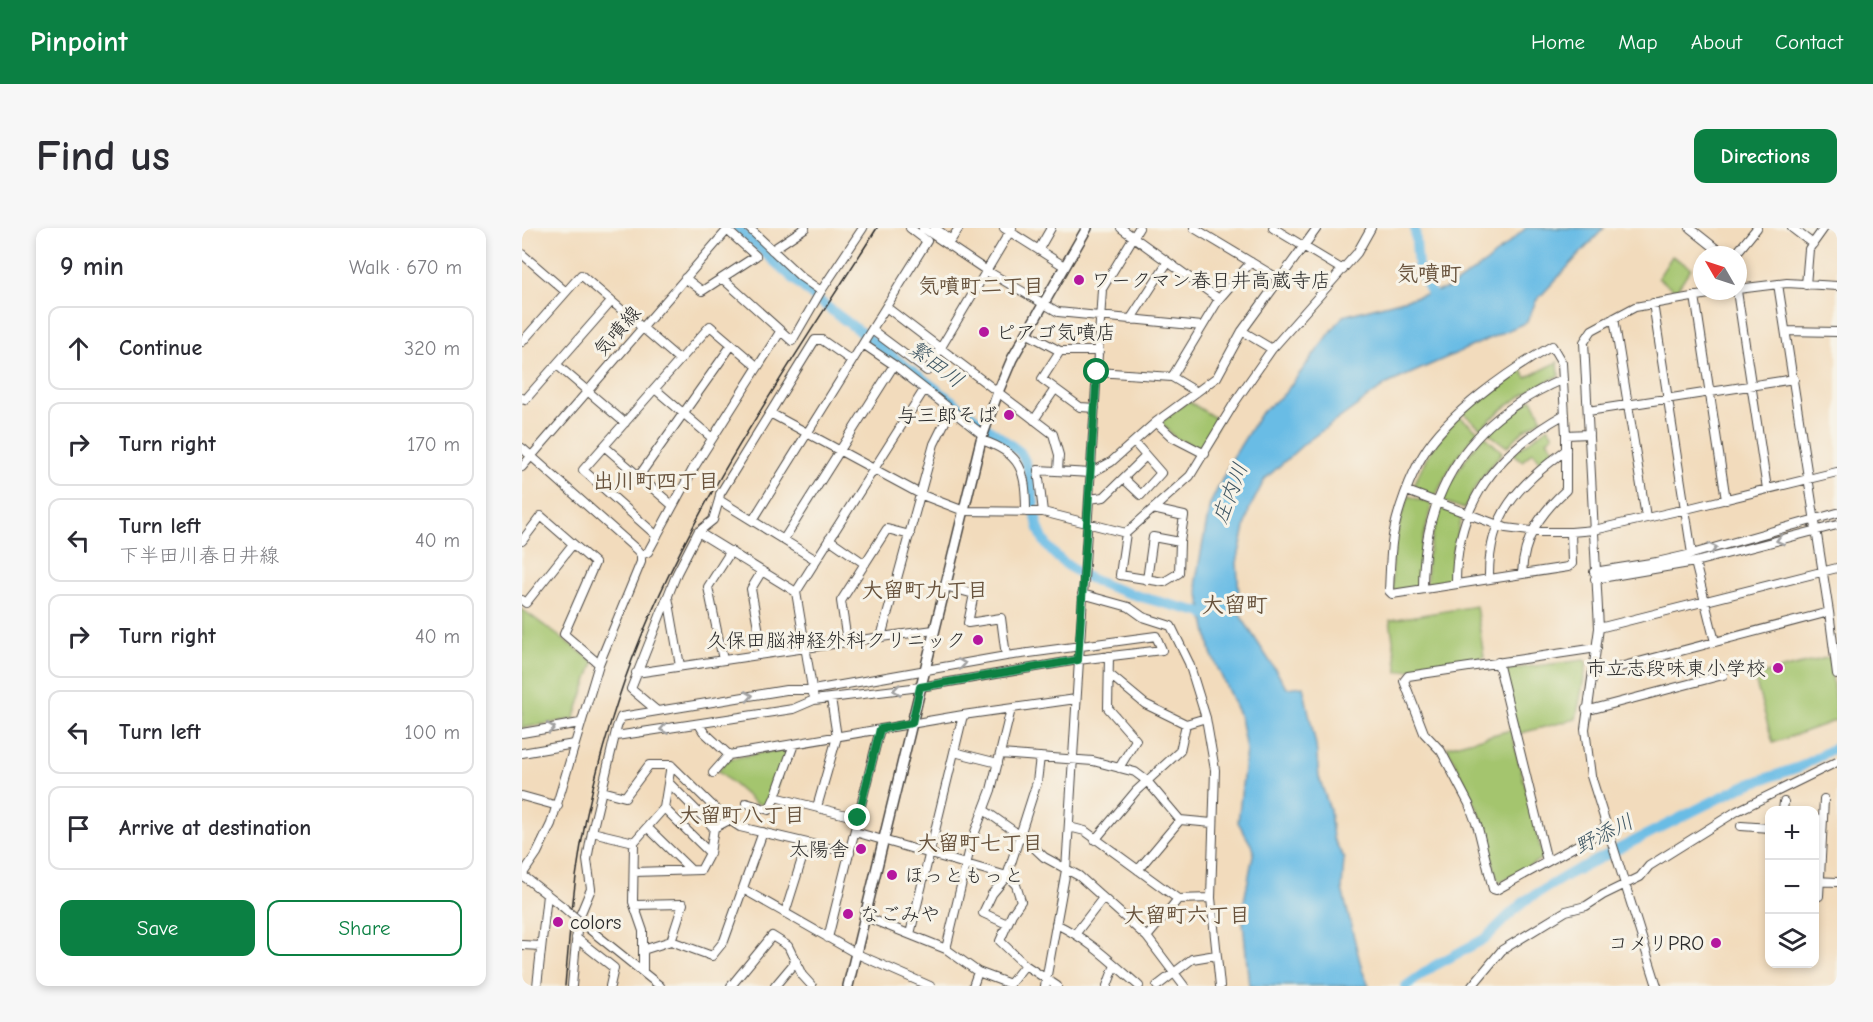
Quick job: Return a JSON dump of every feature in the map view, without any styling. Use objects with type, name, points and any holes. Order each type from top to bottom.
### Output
[{"type":"main road","points":[[848,986],[982,436],[998,392],[1026,333],[1087,228]]},
{"type":"street","points":[[749,228],[801,277],[821,291]]},
{"type":"street","points":[[772,250],[794,230],[805,228]]},
{"type":"street","points":[[723,279],[792,341],[862,228]]},
{"type":"street","points":[[753,520],[927,241],[910,228]]},
{"type":"street","points":[[923,228],[987,271],[1058,312],[1202,326]]},
{"type":"street","points":[[935,228],[951,240],[959,228]]},
{"type":"street","points":[[1038,249],[1051,228]]},
{"type":"street","points":[[1120,228],[1219,298]]},
{"type":"street","points":[[1045,982],[1066,870],[1102,289],[1139,228]]},
{"type":"street","points":[[1194,228],[1280,279]]},
{"type":"street","points":[[1273,228],[1343,270]]},
{"type":"street","points":[[1042,512],[1038,470],[1091,473],[1111,462],[1156,422],[1217,378],[1242,331],[1317,228]]},
{"type":"street","points":[[1153,509],[1184,516],[1179,573],[1164,582],[1120,575],[1126,533],[1190,476],[1235,402],[1272,349],[1357,253],[1371,228]]},
{"type":"street","points":[[1690,228],[1713,246]]},
{"type":"street","points":[[1742,246],[1756,228]]},
{"type":"street","points":[[1792,228],[1813,244]]},
{"type":"street","points":[[1806,285],[1809,249],[1824,228]]},
{"type":"street","points":[[686,278],[702,291],[756,256],[728,229]]},
{"type":"street","name":"気噴線","points":[[522,466],[728,229]]},
{"type":"street","points":[[872,331],[927,371],[987,271],[1009,229],[1064,266]]},
{"type":"street","points":[[522,254],[566,292]]},
{"type":"street","points":[[1172,377],[1219,298],[1251,262]]},
{"type":"street","points":[[1130,320],[1167,263]]},
{"type":"street","points":[[522,342],[581,275],[680,360]]},
{"type":"street","points":[[1778,284],[1837,674]]},
{"type":"street","points":[[1747,289],[1778,284],[1837,286]]},
{"type":"street","points":[[1658,986],[1592,776],[1586,747],[1586,709],[1599,628],[1594,576],[1594,530],[1584,342],[1592,330],[1635,307],[1693,296]]},
{"type":"street","points":[[1696,300],[1726,500]]},
{"type":"street","points":[[1739,300],[1767,489]]},
{"type":"street","points":[[522,398],[525,400],[611,302]]},
{"type":"street","points":[[1653,303],[1692,554]]},
{"type":"street","points":[[886,307],[1053,434],[1059,455],[1058,471]]},
{"type":"street","points":[[1614,318],[1646,518]]},
{"type":"street","points":[[657,536],[583,470],[710,326],[758,367]]},
{"type":"street","points":[[1242,331],[1272,349]]},
{"type":"street","points":[[1786,331],[1837,332]]},
{"type":"street","points":[[641,555],[648,552],[712,438],[780,332]]},
{"type":"street","points":[[1026,333],[1060,351],[1099,351]]},
{"type":"street","points":[[656,710],[631,689],[667,594],[698,532],[713,520],[720,494],[815,340],[822,340],[852,361]]},
{"type":"street","points":[[863,344],[894,365],[982,436],[1014,457],[1022,468],[1026,489],[1026,512]]},
{"type":"street","points":[[639,476],[732,346]]},
{"type":"street","points":[[1522,573],[1524,553],[1532,531],[1548,507],[1566,490],[1562,363],[1552,346],[1530,359],[1458,414],[1439,433],[1423,455],[1407,491],[1393,536],[1389,591],[1392,594],[1571,566],[1571,532]]},
{"type":"street","points":[[1060,351],[1042,379],[1080,406],[1095,408]]},
{"type":"street","points":[[557,365],[625,423]]},
{"type":"street","points":[[784,539],[894,365]]},
{"type":"street","points":[[1097,372],[1172,377],[1197,392]]},
{"type":"street","points":[[1423,588],[1427,533],[1449,476],[1462,455],[1493,421],[1516,403],[1563,379]]},
{"type":"street","points":[[1588,411],[1794,379]]},
{"type":"street","points":[[655,389],[712,438]]},
{"type":"street","points":[[1034,420],[1055,389]]},
{"type":"street","points":[[814,700],[796,592],[924,390]]},
{"type":"street","points":[[881,637],[922,495],[934,444],[951,410]]},
{"type":"street","points":[[770,413],[922,495],[964,511],[1042,512],[1126,533]]},
{"type":"street","points":[[1456,583],[1459,542],[1468,513],[1484,483],[1510,452],[1543,426],[1565,414]]},
{"type":"street","points":[[1156,422],[1172,437],[1205,454]]},
{"type":"street","points":[[1566,435],[1589,434]]},
{"type":"street","points":[[1124,479],[1141,495],[1161,473],[1134,442]]},
{"type":"street","points":[[604,446],[672,506]]},
{"type":"street","points":[[522,448],[641,555],[641,562],[599,664],[580,723],[558,806],[537,853],[522,875],[660,986]]},
{"type":"street","points":[[1489,578],[1492,541],[1506,509],[1526,482],[1566,450]]},
{"type":"street","points":[[1089,499],[1104,498],[1146,456]]},
{"type":"street","points":[[1407,491],[1516,530],[1571,532],[1594,530],[1837,472]]},
{"type":"street","points":[[719,500],[816,560]]},
{"type":"street","points":[[1594,576],[1692,554],[1837,513]]},
{"type":"street","points":[[522,541],[541,516],[595,563],[564,634],[599,664]]},
{"type":"street","points":[[1594,576],[1695,562],[1837,525]]},
{"type":"street","points":[[848,641],[841,601],[887,529],[910,535]]},
{"type":"street","points":[[698,532],[796,592]]},
{"type":"street","points":[[1147,580],[1154,537],[1180,542]]},
{"type":"street","points":[[829,540],[865,564]]},
{"type":"street","points":[[522,600],[526,603],[573,544]]},
{"type":"street","points":[[723,660],[708,587],[731,551]]},
{"type":"street","points":[[1695,562],[1715,642]]},
{"type":"street","points":[[1599,628],[1837,568]]},
{"type":"street","points":[[762,571],[751,589],[762,654]]},
{"type":"street","points":[[945,586],[974,594],[968,623],[1001,618],[1006,657]]},
{"type":"street","points":[[1082,593],[1129,607],[1143,617],[1171,626],[1190,663],[1206,718],[1215,770],[1211,898],[1220,986]]},
{"type":"street","points":[[667,594],[680,666]]},
{"type":"street","points":[[1593,674],[1829,612]]},
{"type":"street","points":[[636,673],[934,630]]},
{"type":"street","points":[[572,986],[578,920],[591,889],[587,860],[592,832],[602,791],[616,736],[621,717],[786,690],[813,690],[1006,657],[1156,636],[1162,650],[1078,660],[920,687],[814,700],[793,709],[616,736]]},
{"type":"street","points":[[1597,648],[1408,676],[1404,681],[1424,733],[1441,751],[1469,804],[1478,828],[1493,889],[1594,836],[1607,825]]},
{"type":"street","points":[[1108,656],[1108,708],[1136,740],[1119,768]]},
{"type":"street","points":[[1498,662],[1547,861]]},
{"type":"street","points":[[1109,674],[1145,704],[1186,724],[1206,718]]},
{"type":"street","points":[[1586,709],[1723,675]]},
{"type":"street","points":[[817,807],[837,737],[831,698]]},
{"type":"street","points":[[713,773],[729,755],[912,723],[1076,699]]},
{"type":"street","points":[[946,949],[972,840],[998,763],[1011,709]]},
{"type":"street","points":[[910,934],[963,715]]},
{"type":"street","points":[[522,733],[580,723]]},
{"type":"street","points":[[699,724],[703,731],[729,755]]},
{"type":"street","points":[[1095,840],[1147,781],[1180,751],[1186,724]]},
{"type":"street","points":[[828,938],[880,729]]},
{"type":"street","points":[[522,753],[574,744]]},
{"type":"street","points":[[746,802],[769,810],[794,744]]},
{"type":"street","points":[[954,752],[998,763]]},
{"type":"street","points":[[1000,754],[1093,761],[1135,772],[1147,781],[1180,820],[1212,824]]},
{"type":"street","points":[[1007,924],[983,913],[992,894],[1007,876],[1037,782],[1040,757]]},
{"type":"street","points":[[1472,986],[1502,950],[1566,911],[1587,906],[1624,880],[1640,877],[1648,866],[1737,811],[1837,762]]},
{"type":"street","points":[[602,791],[625,796],[649,765],[671,765],[723,816],[740,827],[850,853]]},
{"type":"street","points":[[643,972],[643,931],[634,905],[634,842],[664,808],[671,765]]},
{"type":"street","points":[[669,783],[714,828]]},
{"type":"street","points":[[522,796],[558,806]]},
{"type":"street","points":[[775,796],[858,818]]},
{"type":"street","points":[[1819,830],[1824,799]]},
{"type":"street","points":[[664,808],[710,853]]},
{"type":"street","points":[[984,810],[1044,857],[1079,876],[1147,937],[1184,986]]},
{"type":"street","points":[[714,828],[729,820]]},
{"type":"street","points":[[1138,870],[1180,820]]},
{"type":"street","points":[[1741,826],[1765,828]]},
{"type":"street","points":[[1069,827],[1085,831],[1178,899],[1211,898]]},
{"type":"street","points":[[648,828],[692,870]]},
{"type":"street","points":[[634,872],[701,870],[710,853],[714,828]]},
{"type":"street","points":[[592,832],[634,842]]},
{"type":"street","points":[[644,950],[671,941],[712,956],[724,941],[763,832]]},
{"type":"street","points":[[855,832],[1007,876],[1016,885],[1021,901],[1012,914],[1000,941],[1045,982],[1057,986]]},
{"type":"street","points":[[785,912],[807,843]]},
{"type":"street","points":[[1819,881],[1837,882]]},
{"type":"street","points":[[743,889],[857,954],[930,986]]},
{"type":"street","points":[[537,986],[547,895]]},
{"type":"street","points":[[1076,933],[1103,898]]},
{"type":"street","points":[[1147,937],[1178,899]]},
{"type":"street","points":[[634,905],[683,904],[671,941]]},
{"type":"street","points":[[866,917],[946,949],[978,972],[1010,984],[1025,965]]},
{"type":"street","points":[[1056,924],[1076,933],[1093,945],[1139,986]]},
{"type":"street","points":[[731,986],[772,936],[788,946],[802,975],[812,986]]},
{"type":"street","points":[[576,938],[614,968],[610,986]]},
{"type":"street","points":[[522,945],[541,946]]},
{"type":"street","points":[[1157,986],[1192,959],[1216,955]]},
{"type":"street","points":[[775,986],[796,961]]},
{"type":"street","points":[[1107,986],[1115,965]]},
{"type":"street","points":[[973,986],[978,972]]},
{"type":"green space","points":[[1672,256],[1691,268],[1676,291],[1658,278]]},
{"type":"green space","points":[[1558,362],[1559,376],[1518,398],[1481,428],[1463,413],[1521,368],[1526,378]]},
{"type":"green space","points":[[1532,399],[1542,419],[1524,430],[1507,447],[1487,432],[1511,412]]},
{"type":"green space","points":[[1188,401],[1220,421],[1202,450],[1175,438],[1161,422]]},
{"type":"green space","points":[[1459,416],[1478,431],[1453,463],[1434,498],[1413,489],[1421,468],[1432,450]]},
{"type":"green space","points":[[1548,427],[1553,435],[1547,440],[1556,452],[1541,462],[1533,452],[1522,461],[1513,454]]},
{"type":"green space","points":[[1484,435],[1502,452],[1477,484],[1464,509],[1442,501],[1460,466]]},
{"type":"green space","points":[[1409,496],[1432,504],[1422,544],[1419,586],[1392,591],[1395,542]]},
{"type":"green space","points":[[1439,507],[1462,515],[1452,555],[1451,582],[1427,586],[1427,560]]},
{"type":"green space","points":[[1476,606],[1484,657],[1398,672],[1390,620]]},
{"type":"green space","points":[[522,609],[594,662],[574,719],[522,728]]},
{"type":"green space","points":[[1830,657],[1837,720],[1773,743],[1754,676]]},
{"type":"green space","points":[[1584,660],[1587,663],[1576,719],[1517,734],[1503,670]]},
{"type":"green space","points":[[1511,730],[1543,858],[1501,882],[1498,881],[1479,812],[1447,747]]},
{"type":"green space","points":[[788,748],[770,806],[755,803],[718,771],[728,759]]},
{"type":"water","name":"庄内川","points":[[1526,228],[1604,228],[1536,301],[1527,322],[1387,384],[1305,443],[1265,479],[1249,510],[1237,562],[1240,615],[1287,688],[1303,686],[1316,745],[1319,777],[1330,810],[1333,838],[1344,858],[1342,889],[1362,970],[1369,986],[1249,986],[1242,911],[1254,850],[1238,822],[1246,750],[1240,717],[1211,653],[1196,580],[1210,504],[1232,459],[1260,414],[1285,393],[1343,316],[1449,288],[1487,262]]},
{"type":"waterway","name":"繁田川","points":[[737,228],[814,297],[1020,452],[1031,481],[1040,532],[1050,550],[1066,564],[1086,577],[1109,587],[1200,612],[1216,619]]},
{"type":"waterway","points":[[1415,228],[1418,267],[1434,299]]},
{"type":"waterway","name":"野添川","points":[[1406,986],[1434,966],[1486,938],[1526,900],[1571,873],[1741,787],[1802,766],[1837,746]]},
{"type":"railway","points":[[565,986],[576,877],[590,802],[617,703],[649,619],[676,560],[738,447],[877,228]]},
{"type":"place","name":"ワークマン春日井高蔵寺店","points":[[1079,280]]},
{"type":"place","name":"ピアゴ気噴店","points":[[984,332]]},
{"type":"place","name":"与三郎そば","points":[[1009,415]]},
{"type":"place","name":"久保田脳神経外科クリニック","points":[[978,640]]},
{"type":"place","name":"市立志段味東小学校","points":[[1778,668]]},
{"type":"place","name":"太陽舎","points":[[861,849]]},
{"type":"place","name":"ほっともっと","points":[[892,875]]},
{"type":"place","name":"なごみや","points":[[848,914]]},
{"type":"place","name":"colors","points":[[558,922]]},
{"type":"place","name":"コメリPRO","points":[[1716,943]]},
{"type":"district","name":"気噴町","points":[[1429,273]]},
{"type":"district","name":"気噴町二丁目","points":[[981,286]]},
{"type":"district","name":"出川町四丁目","points":[[656,481]]},
{"type":"district","name":"大留町九丁目","points":[[925,590]]},
{"type":"district","name":"大留町","points":[[1235,604]]},
{"type":"district","name":"大留町八丁目","points":[[742,815]]},
{"type":"district","name":"大留町七丁目","points":[[980,843]]},
{"type":"district","name":"大留町六丁目","points":[[1187,915]]},
{"type":"route","points":[[858,818],[880,729],[912,723],[920,687],[1078,660],[1097,372]]}]
